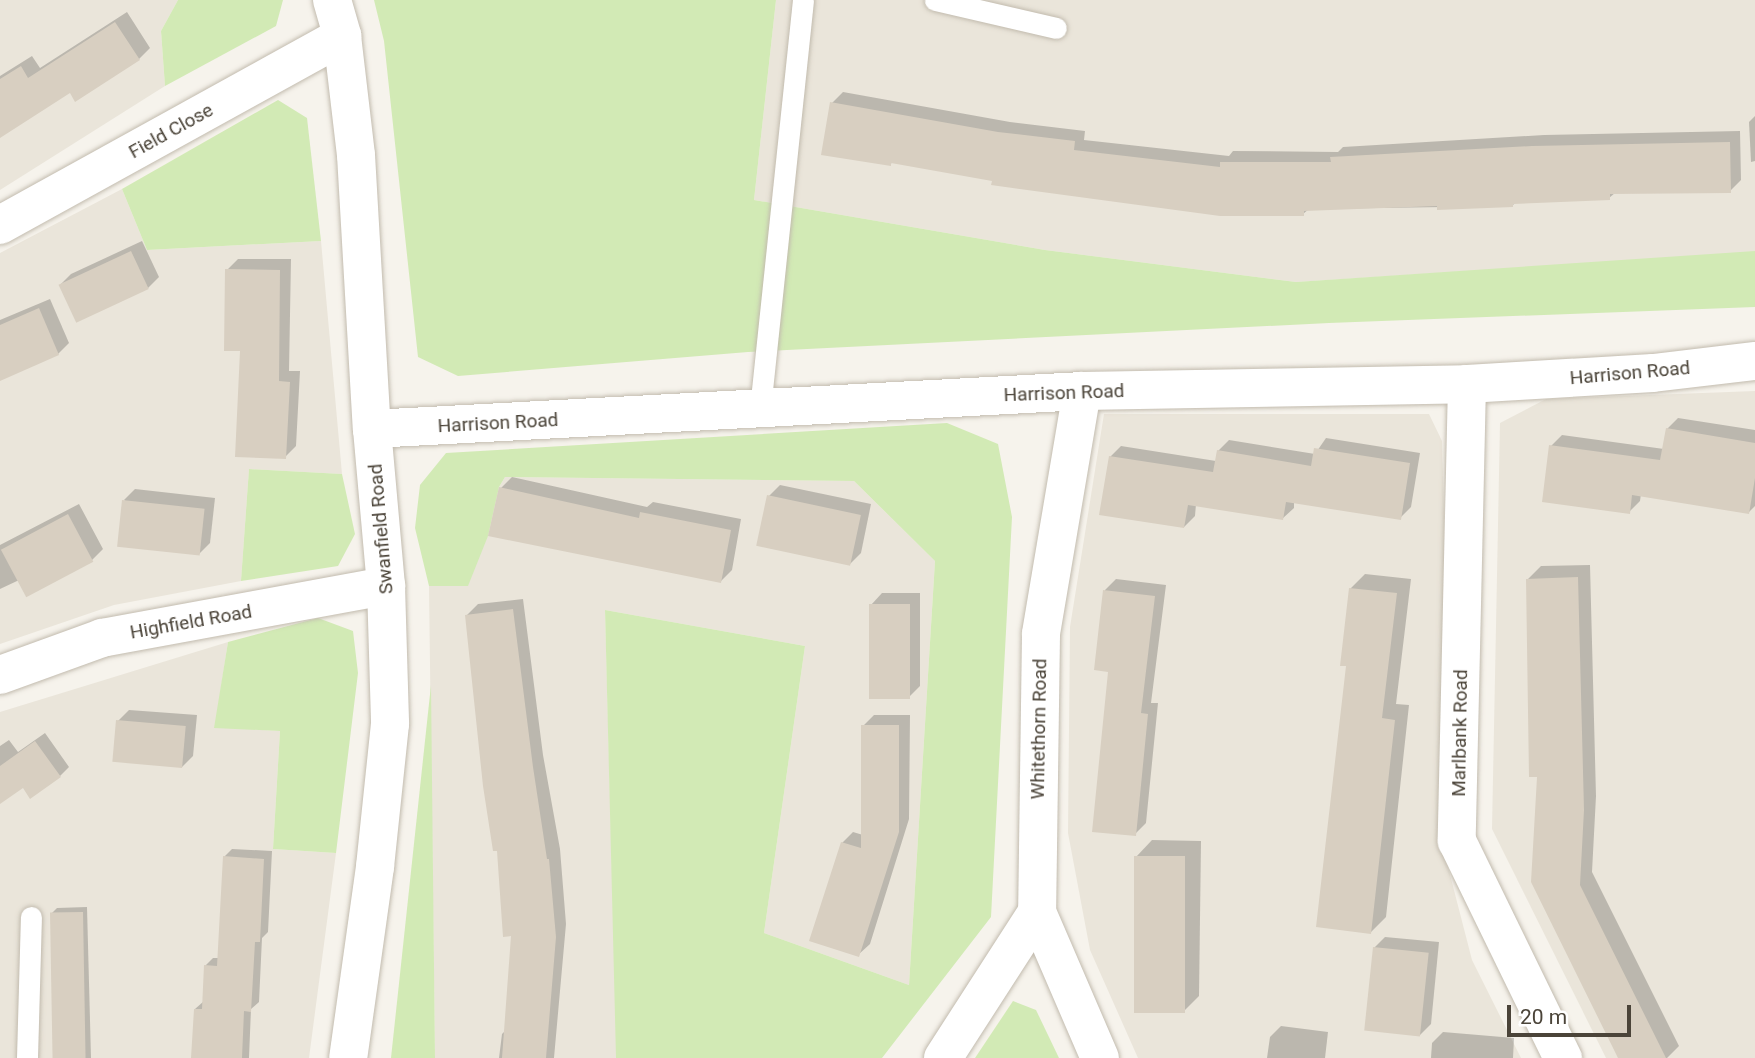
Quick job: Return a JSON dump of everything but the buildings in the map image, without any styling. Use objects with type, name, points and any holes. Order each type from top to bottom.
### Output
[{"type":"street","name":"Field Close","points":[[0,225],[337,18]]},
{"type":"street","name":"Swanfield Road","points":[[337,18],[356,155],[386,586],[390,724],[375,867],[348,1058]]},
{"type":"street","name":"Harrison Road","points":[[373,429],[1082,391],[1467,384],[1653,373],[1755,361]]},
{"type":"street","name":"Marlbank Road","points":[[1467,384],[1457,841],[1563,1058]]},
{"type":"street","name":"Whitethorn Road","points":[[1082,391],[1041,634],[1037,912],[1100,1058]]},
{"type":"street","name":"Highfield Road","points":[[0,675],[102,638],[386,586]]},
{"type":"street","points":[[943,1058],[1037,912]]},
{"type":"lane","points":[[760,409],[803,0]]},
{"type":"lane","points":[[935,0],[1056,28]]},
{"type":"lane","points":[[27,1058],[31,917]]},
{"type":"shaded area","points":[[0,0],[178,0],[161,31],[165,86],[0,190]]},
{"type":"shaded area","points":[[776,0],[1755,0],[1755,253],[1296,282],[1045,250],[754,200]]},
{"type":"shaded area","points":[[122,189],[147,250],[321,241],[342,474],[249,469],[241,581],[114,605],[0,644],[0,253]]},
{"type":"shaded area","points":[[1755,391],[1755,1058],[1606,1058],[1492,829],[1500,423],[1546,399]]},
{"type":"shaded area","points":[[1104,414],[1429,414],[1442,441],[1445,552],[1439,832],[1472,960],[1521,1058],[1138,1058],[1090,950],[1068,833],[1070,627]]},
{"type":"shaded area","points":[[505,477],[854,481],[935,561],[909,985],[764,933],[805,646],[605,610],[616,1058],[435,1058],[429,586],[468,585],[499,487]]},
{"type":"shaded area","points":[[228,642],[215,727],[280,731],[273,849],[336,853],[309,1058],[0,1058],[0,712]]},
{"type":"green space","points":[[178,0],[283,0],[276,26],[165,86],[161,31]]},
{"type":"green space","points":[[374,0],[776,0],[754,200],[1045,250],[1296,282],[1755,251],[1755,307],[1329,323],[748,352],[458,376],[418,357],[384,41]]},
{"type":"green space","points":[[278,100],[307,118],[321,241],[147,250],[122,189]]},
{"type":"green space","points":[[947,423],[998,444],[1012,517],[991,917],[882,1058],[616,1058],[605,610],[805,646],[764,933],[909,985],[935,561],[854,481],[505,477],[499,487],[488,536],[468,586],[429,586],[415,528],[420,485],[446,453]]},
{"type":"green space","points":[[249,469],[342,474],[355,534],[338,566],[241,581]]},
{"type":"green space","points":[[318,618],[353,631],[358,673],[336,853],[273,849],[280,731],[214,728],[228,642]]},
{"type":"green space","points":[[431,685],[435,1058],[391,1058]]},
{"type":"green space","points":[[1013,1001],[1036,1010],[1059,1058],[975,1058]]}]
